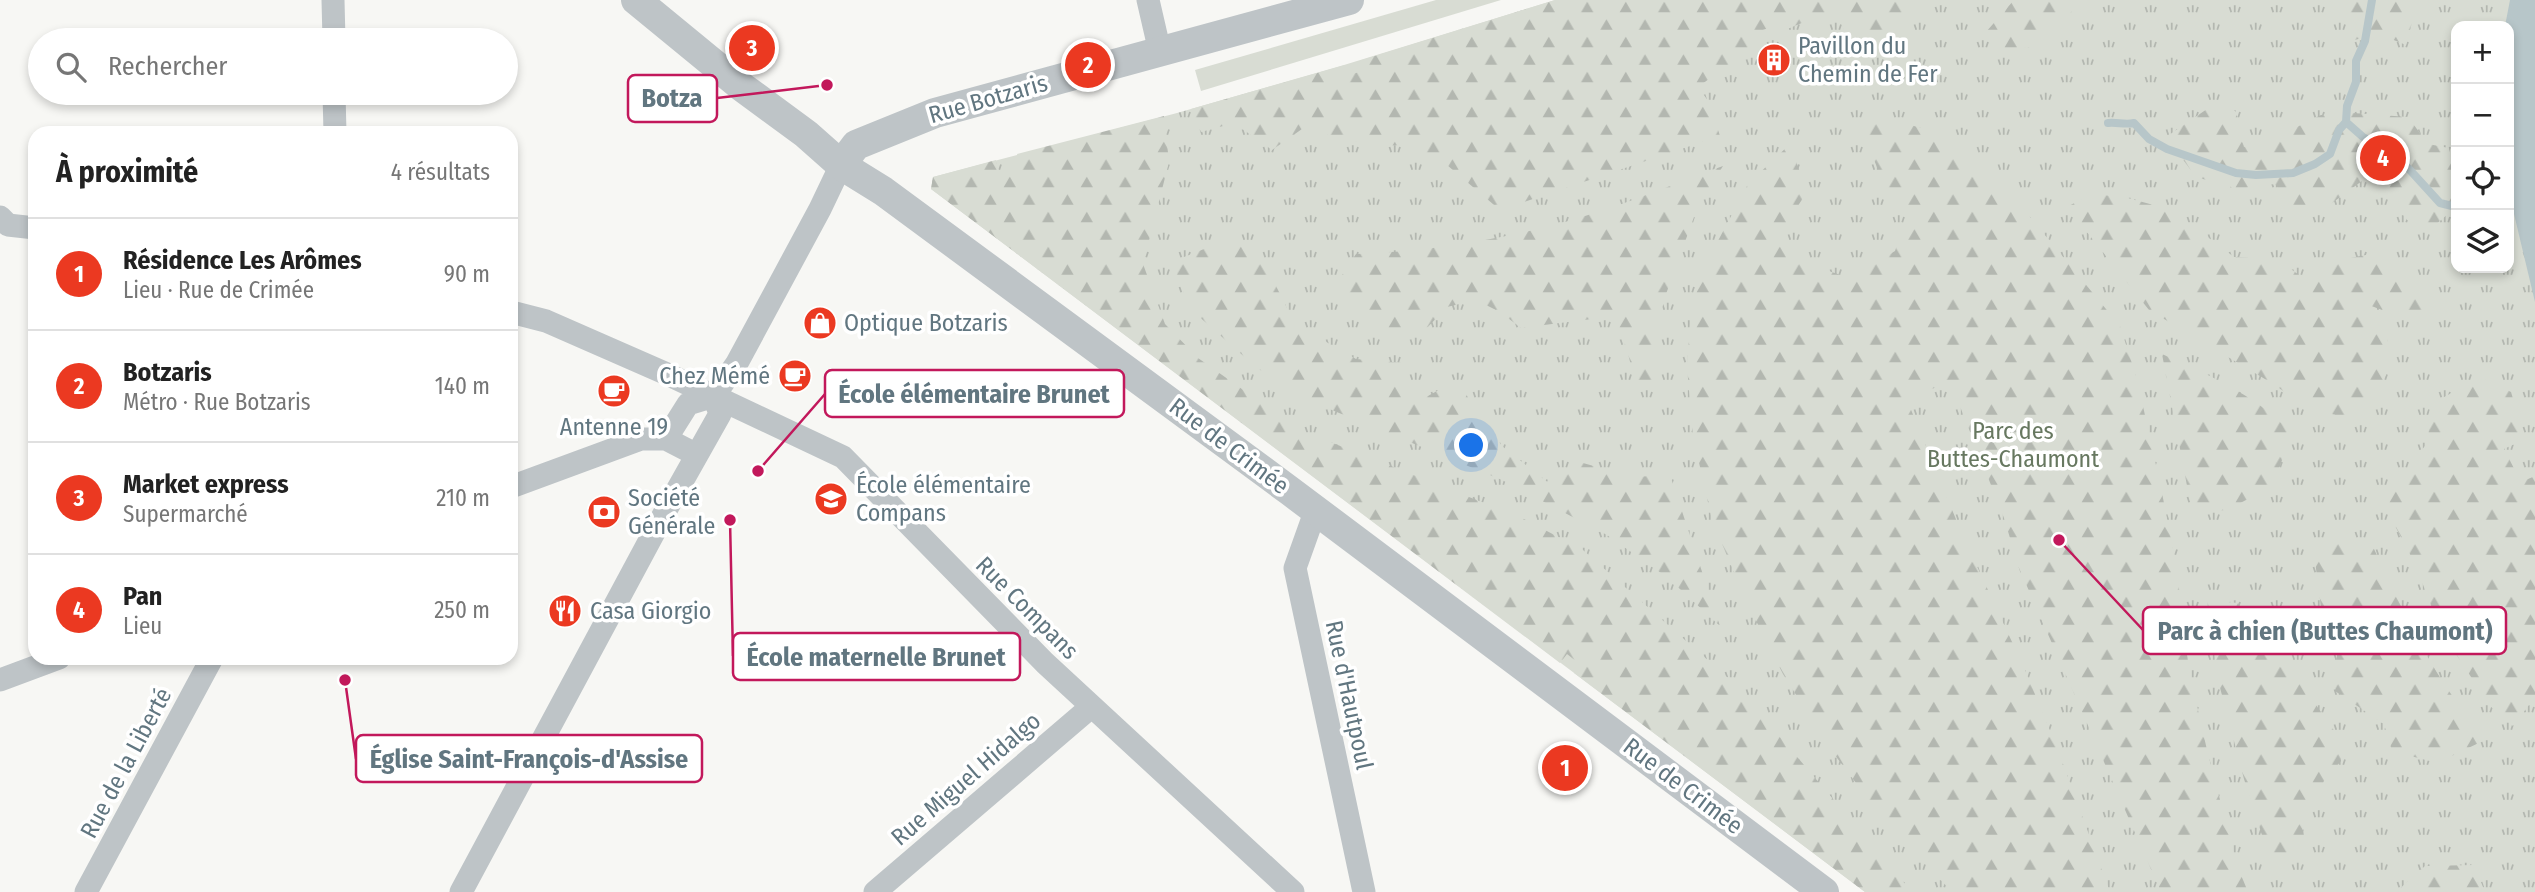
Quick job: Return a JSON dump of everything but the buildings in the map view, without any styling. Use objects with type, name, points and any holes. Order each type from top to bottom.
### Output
[{"type":"street","points":[[332,0],[333,28]]},
{"type":"street","name":"Rue de Crimée","points":[[636,0],[741,87],[806,134],[841,165],[883,191],[1824,892]]},
{"type":"street","points":[[1148,0],[1160,52]]},
{"type":"street","name":"Rue Botzaris","points":[[841,165],[856,145],[935,113],[1349,0]]},
{"type":"street","points":[[334,105],[335,126]]},
{"type":"street","points":[[666,439],[688,404],[714,396],[743,351],[841,165]]},
{"type":"street","points":[[3,224],[28,227]]},
{"type":"street","name":"Rue Compans","points":[[518,314],[546,321],[843,457],[967,586],[1091,707],[1293,892]]},
{"type":"street","points":[[461,892],[720,414],[714,396]]},
{"type":"street","points":[[518,484],[641,439],[666,439],[697,455]]},
{"type":"street","name":"Rue d'Hautpoul","points":[[1315,512],[1295,568],[1364,892]]},
{"type":"street","points":[[0,680],[40,665]]},
{"type":"street","name":"Rue de la Liberté","points":[[86,892],[208,665]]},
{"type":"street","name":"Rue Miguel Hidalgo","points":[[876,892],[1091,707]]},
{"type":"green space","points":[[1436,0],[1501,0],[1201,91],[1195,70]]},
{"type":"green space","name":"Parc des Buttes-Chaumont","points":[[1555,0],[2535,0],[2535,892],[1865,892],[931,189],[933,177],[1177,113]]},
{"type":"green space","points":[[1555,0],[1926,0],[1893,39],[1861,69],[1835,9],[1785,30],[1774,26],[1760,31],[1758,43],[1698,87],[1709,102],[1720,136],[1500,210],[1447,165],[1403,145],[1375,146],[1302,129],[1272,150],[1234,123],[1201,132],[1191,109],[1345,65],[1347,75],[1364,71],[1362,60]]},
{"type":"green space","points":[[2014,0],[2079,0],[2077,6],[2038,47],[1993,50],[1986,32]]},
{"type":"green space","points":[[2333,0],[2418,0],[2406,45],[2379,34],[2350,41],[2348,15]]},
{"type":"green space","points":[[2226,102],[2236,112],[2244,147],[2321,115],[2353,113],[2408,117],[2428,144],[2449,148],[2451,211],[2433,227],[2407,220],[2383,188],[2362,181],[2328,206],[2291,205],[2275,184],[2238,189],[2196,177],[2166,137],[2210,107]]},
{"type":"green space","points":[[1164,116],[1169,162],[1143,264],[1165,324],[1198,358],[1300,430],[1522,518],[1583,550],[1736,685],[1912,892],[1865,892],[1574,673],[1581,665],[1567,654],[1560,663],[931,189],[933,177],[996,160],[999,172],[1020,166],[1017,154]]},
{"type":"green space","points":[[1859,122],[1898,122],[1934,131],[1961,150],[2016,200],[2120,326],[2137,379],[2161,488],[2176,564],[2189,670],[2207,750],[2237,865],[2248,892],[2161,892],[2019,568],[2004,518],[1950,381],[1907,400],[1962,534],[2025,670],[2058,750],[2110,892],[1952,892],[1881,816],[1828,746],[1783,674],[1747,603],[1712,520],[1693,436],[1687,367],[1690,324],[1700,275],[1748,184],[1790,144],[1807,192],[1784,227],[1786,257],[1853,279],[1895,251],[1909,210],[1886,190]]},
{"type":"green space","points":[[1723,166],[1698,206],[1666,294],[1657,327],[1657,394],[1635,381],[1626,346],[1608,317],[1521,328],[1500,312],[1476,300],[1447,307],[1423,332],[1365,327],[1338,281],[1356,254],[1451,246],[1546,227],[1622,204]]},
{"type":"green space","points":[[2091,194],[2124,197],[2172,210],[2234,257],[2277,259],[2310,283],[2339,260],[2371,254],[2402,276],[2437,311],[2425,326],[2358,301],[2388,337],[2386,375],[2354,418],[2308,410],[2275,385],[2149,310],[2067,207]]},
{"type":"green space","points":[[1240,241],[1260,254],[1295,324],[1356,359],[1404,363],[1406,390],[1415,403],[1459,379],[1470,402],[1502,446],[1550,484],[1583,463],[1633,477],[1670,475],[1720,626],[1668,578],[1607,535],[1502,480],[1310,401],[1257,368],[1195,313],[1176,278],[1179,259],[1204,249]]},
{"type":"green space","points":[[2162,354],[2248,397],[2291,433],[2280,466],[2265,490],[2227,510],[2192,512]]},
{"type":"green space","points":[[2484,379],[2511,392],[2525,439],[2504,449],[2521,482],[2535,476],[2535,697],[2513,726],[2490,706],[2441,631],[2415,564],[2382,501],[2428,442],[2430,405],[2462,387]]},
{"type":"green space","points":[[2343,539],[2374,549],[2423,649],[2452,695],[2487,739],[2437,763],[2392,751],[2384,724],[2335,691],[2337,655],[2323,623],[2314,553]]},
{"type":"green space","points":[[2207,600],[2238,603],[2264,651],[2310,676],[2316,705],[2340,739],[2341,761],[2300,809],[2306,850],[2269,857],[2244,779],[2218,680]]},
{"type":"green space","points":[[2474,865],[2485,892],[2396,892],[2425,866]]},
{"type":"shaded area","points":[[2510,0],[2535,0],[2535,302],[2514,214],[2514,21],[2506,21]]},
{"type":"waterway","points":[[2346,122],[2347,106],[2356,82],[2356,61],[2365,41],[2372,0]]},
{"type":"waterway","points":[[2108,123],[2134,123],[2149,139],[2167,149],[2236,173],[2256,175],[2293,173],[2315,164],[2330,154],[2339,130],[2346,122],[2363,137],[2389,151],[2440,203],[2451,206]]},
{"type":"place","name":"Market express","points":[[752,48]]},
{"type":"place","name":"Pavillon du Chemin de Fer","points":[[1774,60]]},
{"type":"place","name":"Botzaris","points":[[1088,65]]},
{"type":"place","name":"Botza","points":[[827,85]]},
{"type":"place","name":"Pan","points":[[2383,158]]},
{"type":"place","name":"Optique Botzaris","points":[[820,323]]},
{"type":"place","name":"Chez Mémé","points":[[795,376]]},
{"type":"place","name":"Antenne 19","points":[[614,391]]},
{"type":"place","name":"École élémentaire Brunet","points":[[758,471]]},
{"type":"place","name":"École élémentaire Compans","points":[[831,499]]},
{"type":"place","name":"Société Générale","points":[[604,512]]},
{"type":"place","name":"École maternelle Brunet","points":[[730,520]]},
{"type":"place","name":"Parc à chien (Buttes Chaumont)","points":[[2059,540]]},
{"type":"place","name":"Casa Giorgio","points":[[565,611]]},
{"type":"place","name":"Église Saint-François-d'Assise","points":[[345,680]]},
{"type":"place","name":"Résidence Les Arômes","points":[[1565,768]]}]
